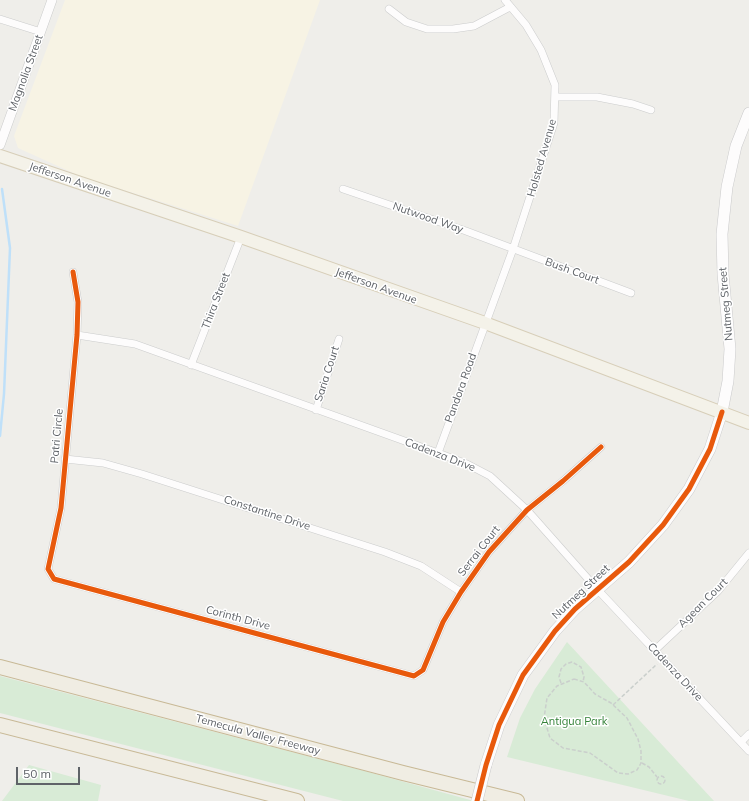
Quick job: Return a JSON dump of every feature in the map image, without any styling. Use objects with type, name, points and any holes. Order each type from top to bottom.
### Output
[{"type":"highway","name":"Temecula Valley Freeway","points":[[0,667],[403,773],[517,801]]},
{"type":"highway","points":[[0,725],[297,801]]},
{"type":"main road","name":"Nutmeg Street","points":[[477,801],[499,725],[523,675],[555,631],[575,608],[629,562],[663,525],[689,489],[710,449],[722,412],[728,381],[730,349],[723,274],[722,234],[727,187],[736,146],[749,113]]},
{"type":"main road","name":"Jefferson Avenue","points":[[0,156],[241,237],[485,323],[749,423]]},
{"type":"street","name":"Magnolia Street","points":[[0,145],[52,0]]},
{"type":"street","name":"Holsted Avenue","points":[[485,323],[513,249],[554,122],[554,85],[541,50],[526,25],[505,0]]},
{"type":"street","points":[[389,10],[406,22],[427,29],[474,26],[510,7]]},
{"type":"street","points":[[0,19],[41,32]]},
{"type":"street","points":[[554,97],[597,97],[633,104],[650,110]]},
{"type":"street","name":"Nutwood Way","points":[[343,189],[513,249]]},
{"type":"street","name":"Thira Street","points":[[191,365],[241,237]]},
{"type":"street","name":"Bush Court","points":[[513,249],[631,293]]},
{"type":"street","name":"Patri Circle","points":[[73,272],[78,302],[77,335],[61,508],[48,569],[54,579],[74,585]]},
{"type":"street","name":"Pandora Road","points":[[438,453],[485,323]]},
{"type":"street","name":"Cadenza Drive","points":[[77,335],[135,344],[438,453],[467,464],[490,476],[527,510],[598,589],[749,751]]},
{"type":"street","name":"Saria Court","points":[[316,410],[339,339]]},
{"type":"street","name":"Serrai Court","points":[[397,670],[414,676],[424,670],[443,622],[488,552],[527,510],[563,481],[601,447]]},
{"type":"street","name":"Constantine Drive","points":[[65,459],[103,463],[142,474],[377,550],[421,566],[461,592]]},
{"type":"street","name":"Agean Court","points":[[655,650],[718,591],[749,553]]},
{"type":"street","name":"Corinth Drive","points":[[74,585],[397,670]]},
{"type":"street","points":[[741,742],[749,734]]},
{"type":"path","points":[[613,705],[662,658]]},
{"type":"path","points":[[561,684],[559,677],[561,669],[566,664],[572,662],[581,667],[584,677],[583,682]]},
{"type":"path","points":[[574,679],[583,682],[598,696],[613,705],[623,714],[634,731],[642,751],[640,767],[633,772],[621,774],[615,772],[590,753],[563,748],[553,743],[548,735],[544,724],[544,709],[547,698],[557,686],[561,684],[574,679]]},
{"type":"path","points":[[641,763],[649,767],[657,778],[659,784],[662,784],[665,781],[662,776],[657,778]]},
{"type":"shaded area","points":[[65,0],[320,0],[238,226],[80,176],[18,148],[14,136]]},
{"type":"green space","name":"Antigua Park","points":[[567,642],[714,801],[689,801],[507,757],[520,718],[535,689]]},
{"type":"green space","points":[[0,676],[474,801],[343,801],[0,713]]},
{"type":"green space","points":[[29,765],[101,785],[98,801],[2,801]]},
{"type":"waterway","points":[[0,436],[4,394],[10,248],[2,189]]},
{"type":"cycle path","points":[[73,272],[78,302],[77,335],[61,508],[48,569],[54,579],[414,676],[423,670],[443,622],[461,592],[489,552],[527,510],[563,481],[601,447]]},
{"type":"cycle path","points":[[477,801],[486,765],[499,725],[523,675],[555,631],[575,609],[629,562],[663,525],[689,489],[710,449],[722,412]]}]
